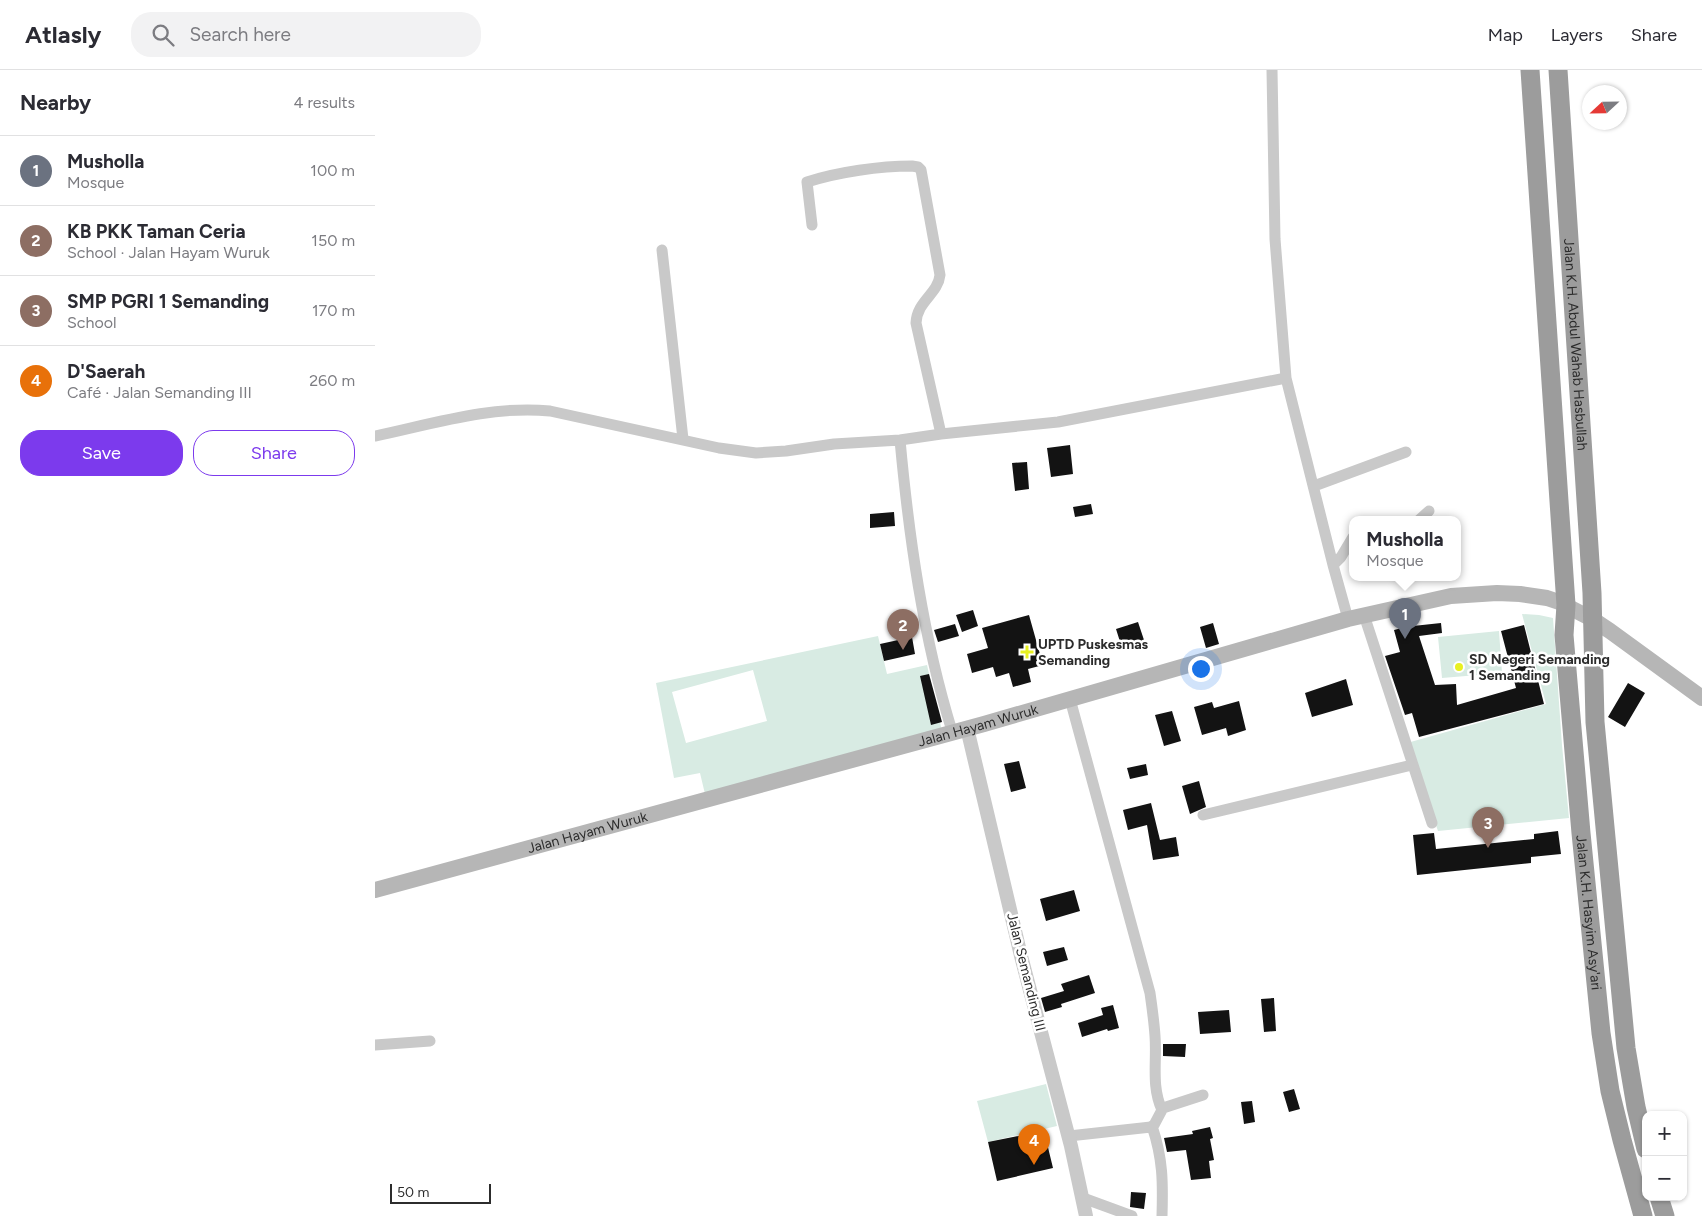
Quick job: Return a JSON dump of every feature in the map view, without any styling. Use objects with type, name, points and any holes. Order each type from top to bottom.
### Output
[{"type":"highway","name":"Jalan K.H. Abdul Wahab Hasbullah","points":[[1530,70],[1580,612]]},
{"type":"highway","name":"Jalan K.H. Abdul Wahab Hasbullah","points":[[1557,70],[1580,612]]},
{"type":"highway","name":"Jalan K.H. Hasyim Asy'ari","points":[[1580,612],[1597,740],[1626,1048],[1642,1132]]},
{"type":"highway","name":"Jalan K.H. Hasyim Asy'ari","points":[[1580,612],[1565,635],[1601,1033],[1612,1100],[1643,1216]]},
{"type":"highway","points":[[1660,1201],[1665,1216]]},
{"type":"main road","name":"Jalan Hayam Wuruk","points":[[375,890],[959,730],[1348,619],[1451,596],[1497,593],[1547,598],[1580,612],[1626,641],[1702,698]]},
{"type":"street","points":[[1272,70],[1275,240],[1286,378],[1348,619]]},
{"type":"street","points":[[812,225],[807,182],[822,177],[870,169],[912,166],[918,167],[921,170],[940,275],[939,282],[920,306],[916,316],[916,323],[941,434]]},
{"type":"street","points":[[662,250],[683,439]]},
{"type":"street","points":[[375,436],[497,410],[532,409],[551,411],[719,448],[756,453],[833,444],[901,440],[1058,422],[1286,378]]},
{"type":"street","points":[[901,440],[908,519],[931,651],[959,730]]},
{"type":"street","points":[[1314,486],[1406,452]]},
{"type":"street","points":[[1423,516],[1429,511]]},
{"type":"street","points":[[1333,565],[1341,557],[1349,544]]},
{"type":"street","points":[[1364,615],[1412,765],[1433,823]]},
{"type":"street","points":[[1070,699],[1150,992],[1155,1037],[1154,1067],[1157,1100],[1162,1110]]},
{"type":"street","name":"Jalan Semanding III","points":[[959,730],[1069,1136],[1086,1216]]},
{"type":"street","points":[[1203,815],[1412,765]]},
{"type":"street","points":[[375,1045],[430,1041]]},
{"type":"street","points":[[1152,1126],[1162,1110],[1167,1106],[1203,1095]]},
{"type":"street","points":[[1069,1136],[1152,1126]]},
{"type":"street","points":[[1152,1126],[1160,1150],[1162,1216]]},
{"type":"street","points":[[1083,1198],[1133,1216]]},
{"type":"shaded area","points":[[1522,614],[1553,618],[1569,818],[1438,831],[1407,743],[1546,704]]},
{"type":"shaded area","points":[[1499,631],[1502,673],[1442,678],[1438,637]]},
{"type":"shaded area","points":[[878,636],[887,674],[927,665],[942,731],[705,794],[700,773],[674,778],[656,683]],"holes":[[[753,670],[767,721],[686,743],[672,692]]]},
{"type":"shaded area","points":[[1046,1084],[1057,1126],[988,1142],[977,1101]]},
{"type":"building","points":[[1070,445],[1073,474],[1051,477],[1047,448]]},
{"type":"building","points":[[1027,462],[1029,489],[1015,491],[1012,463]]},
{"type":"building","points":[[1091,504],[1093,514],[1075,517],[1073,507]]},
{"type":"building","points":[[894,512],[895,526],[870,528],[870,514]]},
{"type":"building","points":[[973,610],[978,626],[962,632],[956,615]]},
{"type":"building","name":"UPTD Puskesmas Semanding","points":[[1029,615],[1043,665],[1028,669],[1031,682],[1013,687],[1009,673],[996,677],[993,667],[972,673],[967,654],[988,648],[982,628]]},
{"type":"building","points":[[1138,622],[1144,640],[1122,648],[1116,629]]},
{"type":"building","points":[[1213,623],[1219,644],[1206,648],[1200,627]]},
{"type":"building","points":[[1441,623],[1442,633],[1419,636],[1435,685],[1456,684],[1457,705],[1516,688],[1501,631],[1524,625],[1544,704],[1419,737],[1412,713],[1405,715],[1385,656],[1400,652],[1394,630],[1413,625]]},
{"type":"building","points":[[955,624],[959,636],[938,642],[934,630]]},
{"type":"building","points":[[912,637],[915,654],[884,661],[880,644]]},
{"type":"building","points":[[929,674],[942,722],[931,725],[920,676]]},
{"type":"building","points":[[1346,679],[1353,705],[1312,717],[1305,693]]},
{"type":"building","points":[[1628,683],[1645,693],[1625,727],[1608,717]]},
{"type":"building","points":[[1239,701],[1246,730],[1228,736],[1226,728],[1202,735],[1194,707],[1212,702],[1214,708]]},
{"type":"building","points":[[1172,711],[1181,741],[1164,746],[1155,715]]},
{"type":"building","points":[[1019,761],[1026,788],[1011,792],[1004,764]]},
{"type":"building","points":[[1146,764],[1148,775],[1130,779],[1127,768]]},
{"type":"building","points":[[1199,781],[1206,807],[1190,814],[1182,786]]},
{"type":"building","points":[[1151,803],[1160,840],[1176,837],[1179,856],[1153,860],[1147,825],[1128,830],[1123,810]]},
{"type":"building","points":[[1558,831],[1561,854],[1531,857],[1531,863],[1417,875],[1413,835],[1434,833],[1436,849],[1534,839],[1534,834]]},
{"type":"building","points":[[1074,890],[1080,911],[1046,921],[1040,899]]},
{"type":"building","points":[[1064,947],[1068,960],[1047,966],[1043,952]]},
{"type":"building","points":[[1089,975],[1095,993],[1061,1004],[1062,1007],[1045,1012],[1041,998],[1064,991],[1061,984]]},
{"type":"building","points":[[1274,998],[1276,1031],[1264,1032],[1261,999]]},
{"type":"building","points":[[1113,1005],[1119,1028],[1108,1031],[1107,1029],[1082,1037],[1078,1023],[1103,1015],[1101,1008]]},
{"type":"building","points":[[1229,1010],[1231,1032],[1200,1034],[1198,1012]]},
{"type":"building","points":[[1163,1044],[1186,1044],[1185,1057],[1163,1056]]},
{"type":"building","points":[[1294,1089],[1300,1109],[1289,1112],[1283,1092]]},
{"type":"building","points":[[1252,1101],[1255,1122],[1244,1124],[1241,1102]]},
{"type":"building","points":[[1210,1127],[1213,1138],[1210,1139],[1214,1160],[1209,1161],[1211,1178],[1191,1180],[1186,1150],[1167,1152],[1164,1138],[1193,1134],[1192,1131]]},
{"type":"building","points":[[1044,1131],[1053,1168],[997,1181],[988,1142]]},
{"type":"building","points":[[1131,1192],[1146,1193],[1144,1209],[1130,1207]]},
{"type":"place","name":"Musholla","points":[[1405,639]]},
{"type":"place","name":"KB PKK Taman Ceria","points":[[903,650]]},
{"type":"place","name":"UPTD Puskesmas Semanding","points":[[1027,652]]},
{"type":"place","name":"SD Negeri Semanding 1 Semanding","points":[[1459,667]]},
{"type":"place","name":"SMP PGRI 1 Semanding","points":[[1488,848]]},
{"type":"place","name":"D'Saerah","points":[[1034,1165]]}]
